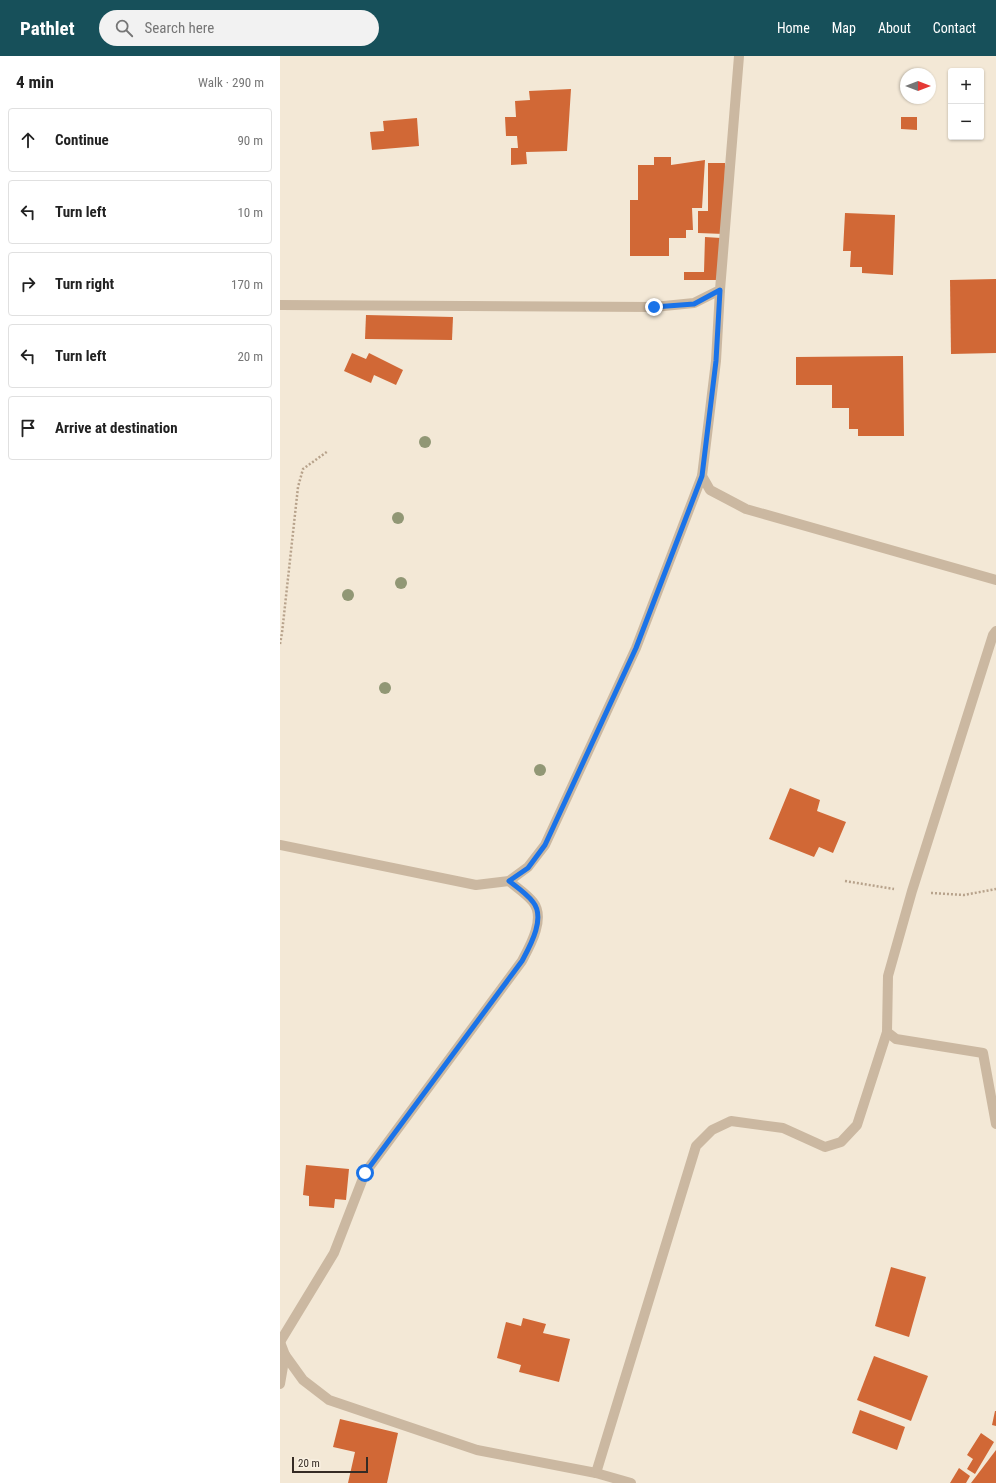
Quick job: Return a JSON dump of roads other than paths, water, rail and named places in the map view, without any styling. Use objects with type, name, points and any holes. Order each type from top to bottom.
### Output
[{"type":"street","points":[[280,845],[476,885],[509,881],[528,868],[545,845],[636,648],[702,476],[716,361],[720,290],[739,56]]},
{"type":"street","points":[[280,305],[654,307],[694,304],[720,290]]},
{"type":"street","points":[[702,476],[710,490],[746,509],[996,580]]},
{"type":"street","points":[[596,1473],[696,1146],[712,1130],[731,1121],[783,1128],[824,1147],[841,1142],[857,1125],[887,1032],[888,976],[912,891],[993,635],[996,631]]},
{"type":"street","points":[[509,881],[534,902],[538,916],[534,940],[522,961],[365,1173],[334,1253],[280,1342],[285,1355],[303,1380],[329,1400],[477,1450],[596,1473],[631,1483]]},
{"type":"street","points":[[887,1032],[896,1039],[983,1053],[996,1124]]},
{"type":"street","points":[[280,1384],[285,1355]]}]
